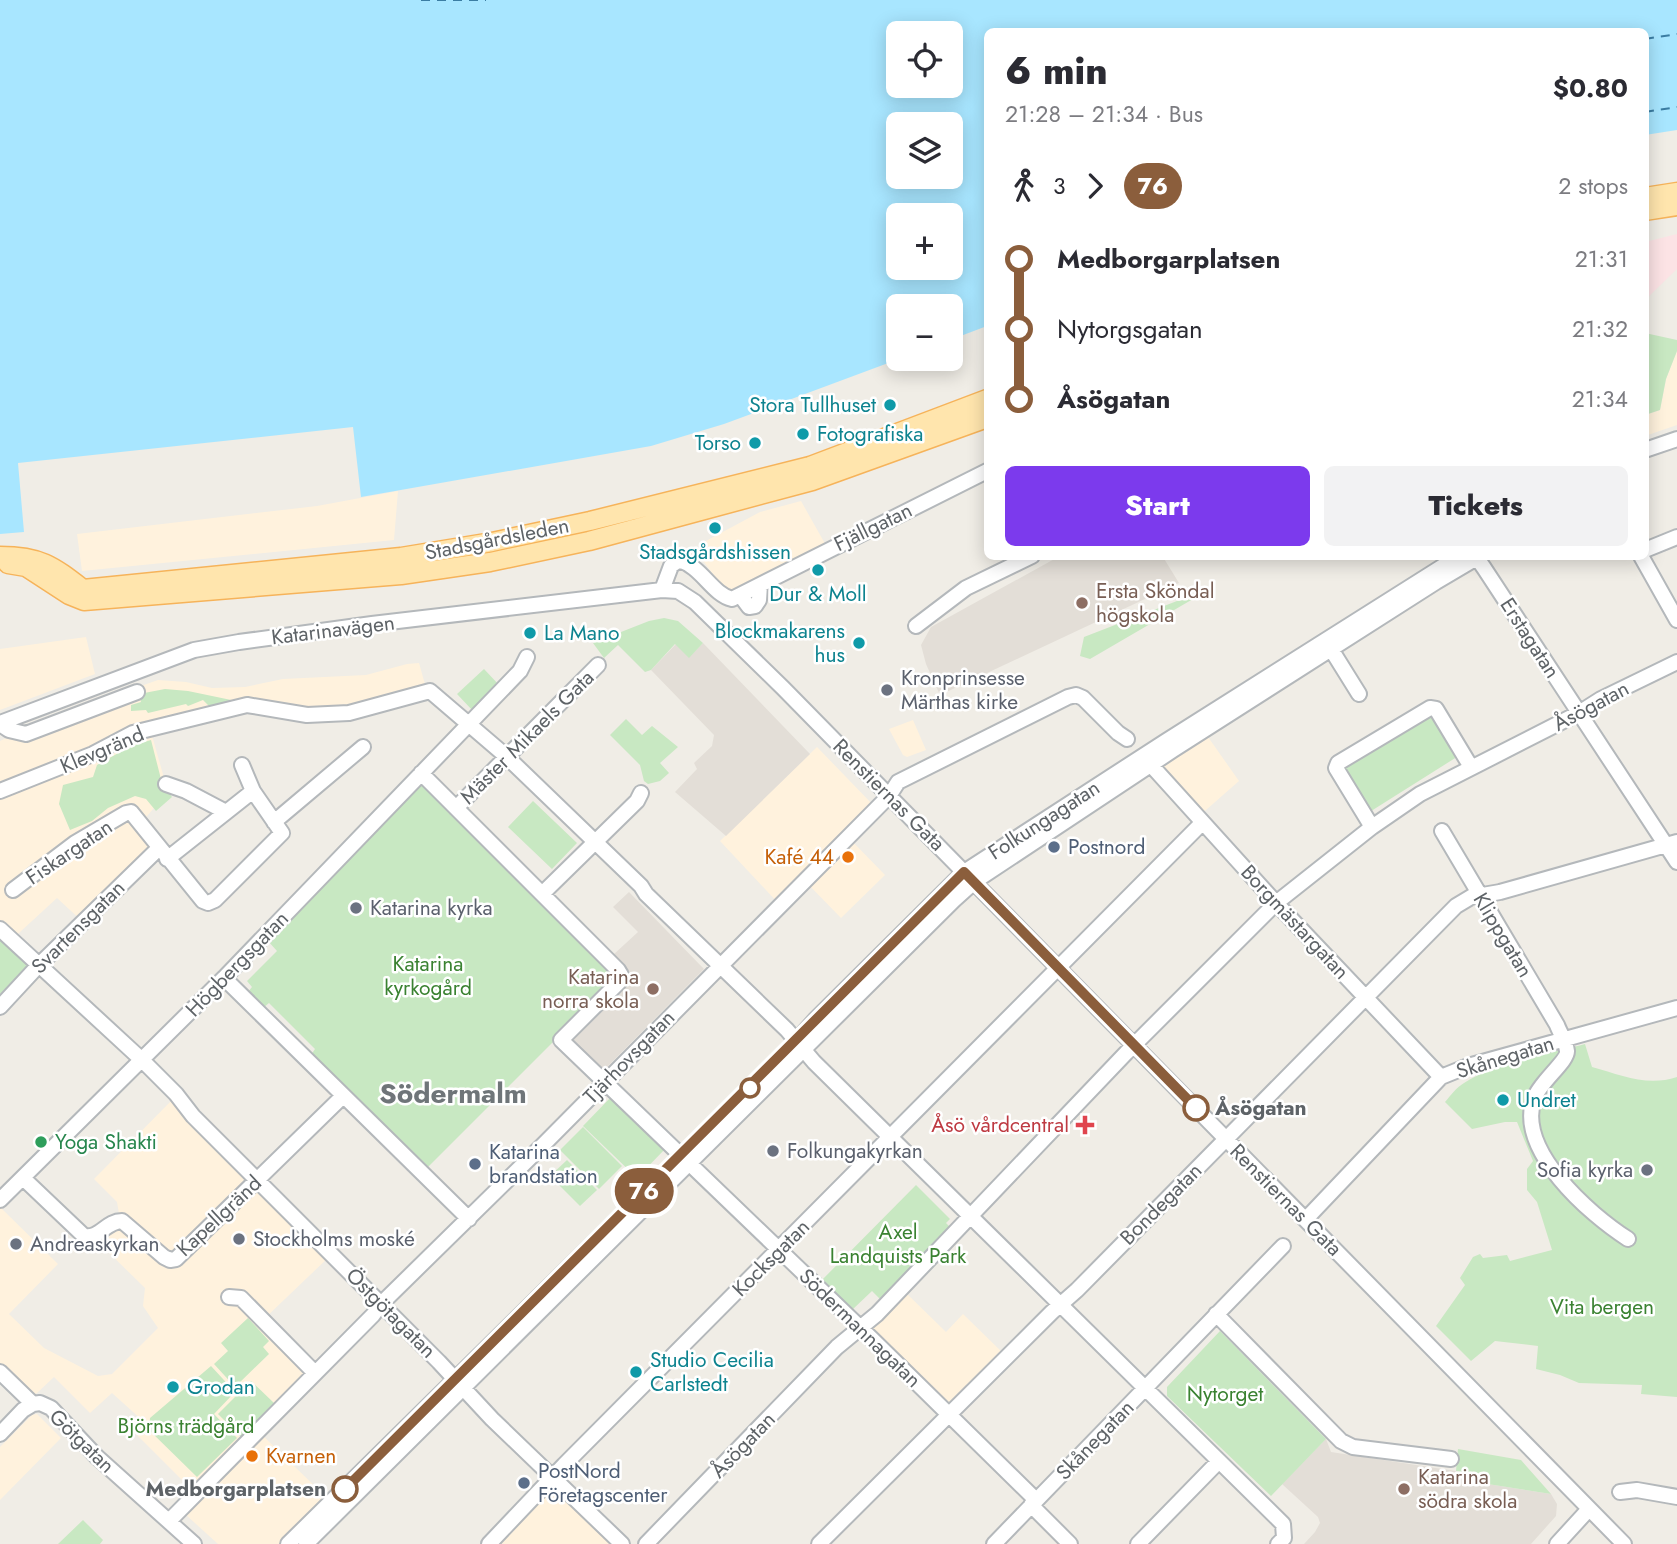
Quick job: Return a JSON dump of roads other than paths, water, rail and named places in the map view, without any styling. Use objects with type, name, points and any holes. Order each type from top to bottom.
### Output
[{"type":"main road","points":[[1649,196],[1677,192]]},
{"type":"main road","points":[[1649,210],[1677,205]]},
{"type":"main road","name":"Stadsgårdsleden","points":[[0,563],[26,567],[83,601],[401,575],[490,562],[589,541],[810,466],[984,400]]},
{"type":"main road","name":"Stadsgårdsleden","points":[[0,556],[37,558],[83,589],[401,557],[812,481],[984,419]]},
{"type":"street","points":[[1649,449],[1677,439]]},
{"type":"street","points":[[1649,459],[1677,449]]},
{"type":"street","name":"Fjällgatan","points":[[662,590],[670,566],[679,561],[689,563],[727,598],[740,595],[749,607],[755,606],[759,600],[760,584],[984,472]]},
{"type":"street","points":[[1649,548],[1677,537]]},
{"type":"street","points":[[916,626],[966,588],[1024,560]]},
{"type":"street","name":"Folkungagatan","points":[[969,877],[1151,765],[1453,560]]},
{"type":"street","name":"Folkungagatan","points":[[306,1544],[459,1385],[685,1159],[954,900],[969,877],[1328,644],[1472,560]]},
{"type":"street","name":"Erstagatan","points":[[1479,560],[1579,713],[1671,844],[1677,862]]},
{"type":"street","points":[[1643,560],[1677,620]]},
{"type":"street","name":"Katarinavägen","points":[[0,724],[194,650],[305,633],[662,590],[678,592]]},
{"type":"street","name":"Renstiernas Gata","points":[[678,592],[695,602],[1059,967],[1624,1544]]},
{"type":"street","points":[[1328,644],[1359,694]]},
{"type":"street","name":"Högbergsgatan","points":[[0,1200],[224,978],[520,671],[527,657]]},
{"type":"street","name":"Åsögatan","points":[[646,1544],[837,1347],[861,1328],[973,1216],[981,1204],[1276,903],[1372,827],[1420,793],[1579,713],[1601,698],[1677,662]]},
{"type":"street","name":"Mäster Mikaels Gata","points":[[456,808],[598,665]]},
{"type":"street","name":"Klevgränd","points":[[0,791],[93,754],[133,733],[247,705],[307,715],[349,713],[430,691],[468,722]]},
{"type":"street","points":[[0,724],[9,730],[26,734],[137,692]]},
{"type":"street","name":"Tjärhovsgatan","points":[[170,1520],[381,1304],[469,1219],[889,796],[898,782],[1068,696],[1083,698],[1127,739]]},
{"type":"street","points":[[1372,827],[1336,768],[1338,763],[1430,708],[1436,709],[1471,767]]},
{"type":"street","points":[[468,722],[596,843],[891,1138],[1147,1387],[1155,1399],[1283,1524],[1281,1538]]},
{"type":"street","points":[[242,765],[253,791],[278,827],[363,747]]},
{"type":"street","name":"Borgmästargatan","points":[[1151,765],[1276,903],[1441,1077]]},
{"type":"street","points":[[421,773],[542,894],[596,843],[637,801],[641,793]]},
{"type":"street","points":[[166,784],[224,811]]},
{"type":"street","name":"Svartensgatan","points":[[0,1007],[38,966],[163,854],[253,791]]},
{"type":"street","name":"Fiskargatan","points":[[13,890],[75,843],[125,813],[131,813],[202,901],[208,903],[215,900],[278,827]]},
{"type":"street","name":"Kocksgatan","points":[[489,1544],[1202,823]]},
{"type":"street","name":"Klippgatan","points":[[1442,831],[1563,1039]]},
{"type":"street","name":"Bondegatan","points":[[819,1544],[1077,1290],[1456,906],[1480,896],[1671,844]]},
{"type":"street","name":"Södermannagatan","points":[[542,894],[621,975],[619,982],[561,1040],[949,1414],[1070,1544]]},
{"type":"street","name":"Östgötagatan","points":[[0,929],[142,1060],[256,1180],[552,1479],[561,1484],[622,1544]]},
{"type":"street","points":[[224,978],[469,1219]]},
{"type":"street","name":"Skånegatan","points":[[1306,1219],[1441,1077],[1468,1066],[1677,1008]]},
{"type":"street","points":[[1563,1039],[1566,1055],[1538,1087],[1532,1101],[1533,1135],[1541,1153],[1566,1184],[1605,1224],[1628,1239]]},
{"type":"street","name":"Kapellgränd","points":[[23,1178],[84,1236],[97,1235],[113,1221],[122,1220],[170,1260],[181,1256],[343,1096]]},
{"type":"street","name":"Skånegatan","points":[[994,1544],[1283,1246]]},
{"type":"street","points":[[229,1297],[241,1298],[315,1373]]},
{"type":"street","points":[[1216,1314],[1341,1441],[1353,1447],[1451,1459]]},
{"type":"street","name":"Götgatan","points":[[0,1372],[33,1405],[40,1403],[51,1408],[106,1465],[194,1544]]},
{"type":"street","name":"Folkungagatan","points":[[288,1544],[459,1385]]},
{"type":"street","points":[[0,1434],[23,1410],[33,1405]]},
{"type":"street","points":[[1138,1544],[1219,1461]]},
{"type":"street","points":[[1620,1492],[1637,1490],[1677,1497]]},
{"type":"street","points":[[1557,1544],[1589,1509]]},
{"type":"water","points":[[0,0],[1677,0],[1677,130],[1649,134],[1649,28],[984,28],[984,327],[963,335],[963,294],[886,294],[886,364],[724,424],[651,446],[361,497],[353,427],[18,463],[24,532],[0,534]]},
{"type":"place","name":"Stora Tullhuset","points":[[890,405]]},
{"type":"place","name":"Fotografiska","points":[[803,434]]},
{"type":"place","name":"Torso","points":[[755,443]]},
{"type":"place","name":"Stadsgårdshissen","points":[[715,528]]},
{"type":"place","name":"Dur & Moll","points":[[818,570]]},
{"type":"place","name":"Ersta Sköndal högskola","points":[[1082,603]]},
{"type":"place","name":"La Mano","points":[[530,633]]},
{"type":"place","name":"Blockmakarens hus","points":[[859,643]]},
{"type":"place","name":"Kronprinsesse Märthas kirke","points":[[887,690]]},
{"type":"place","name":"Postnord","points":[[1054,847]]},
{"type":"place","name":"Kafé 44","points":[[848,857]]},
{"type":"place","name":"Katarina kyrka","points":[[356,908]]},
{"type":"place","name":"Katarina norra skola","points":[[653,989]]},
{"type":"place","name":"Undret","points":[[1503,1100]]},
{"type":"place","name":"Åsögatan","points":[[1196,1108]]},
{"type":"place","name":"Åsö vårdcentral","points":[[1085,1125]]},
{"type":"place","name":"Yoga Shakti","points":[[41,1142]]},
{"type":"place","name":"Folkungakyrkan","points":[[773,1151]]},
{"type":"place","name":"Katarina brandstation","points":[[475,1164]]},
{"type":"place","name":"Sofia kyrka","points":[[1647,1170]]},
{"type":"place","name":"Stockholms moské","points":[[239,1239]]},
{"type":"place","name":"Andreaskyrkan","points":[[16,1244]]},
{"type":"place","name":"Studio Cecilia Carlstedt","points":[[636,1372]]},
{"type":"place","name":"Grodan","points":[[173,1387]]},
{"type":"place","name":"Kvarnen","points":[[252,1456]]},
{"type":"place","name":"PostNord Företagscenter","points":[[524,1483]]},
{"type":"place","name":"Medborgarplatsen","points":[[345,1489]]},
{"type":"place","name":"Katarina södra skola","points":[[1404,1489]]},
{"type":"district","name":"Södermalm","points":[[453,1093]]},
{"type":"park label","name":"Katarina kyrkogård","points":[[428,976]]},
{"type":"park label","name":"Axel Landquists Park","points":[[898,1244]]},
{"type":"park label","name":"Vita bergen","points":[[1602,1307]]},
{"type":"park label","name":"Nytorget","points":[[1225,1394]]},
{"type":"park label","name":"Björns trädgård","points":[[186,1426]]}]
